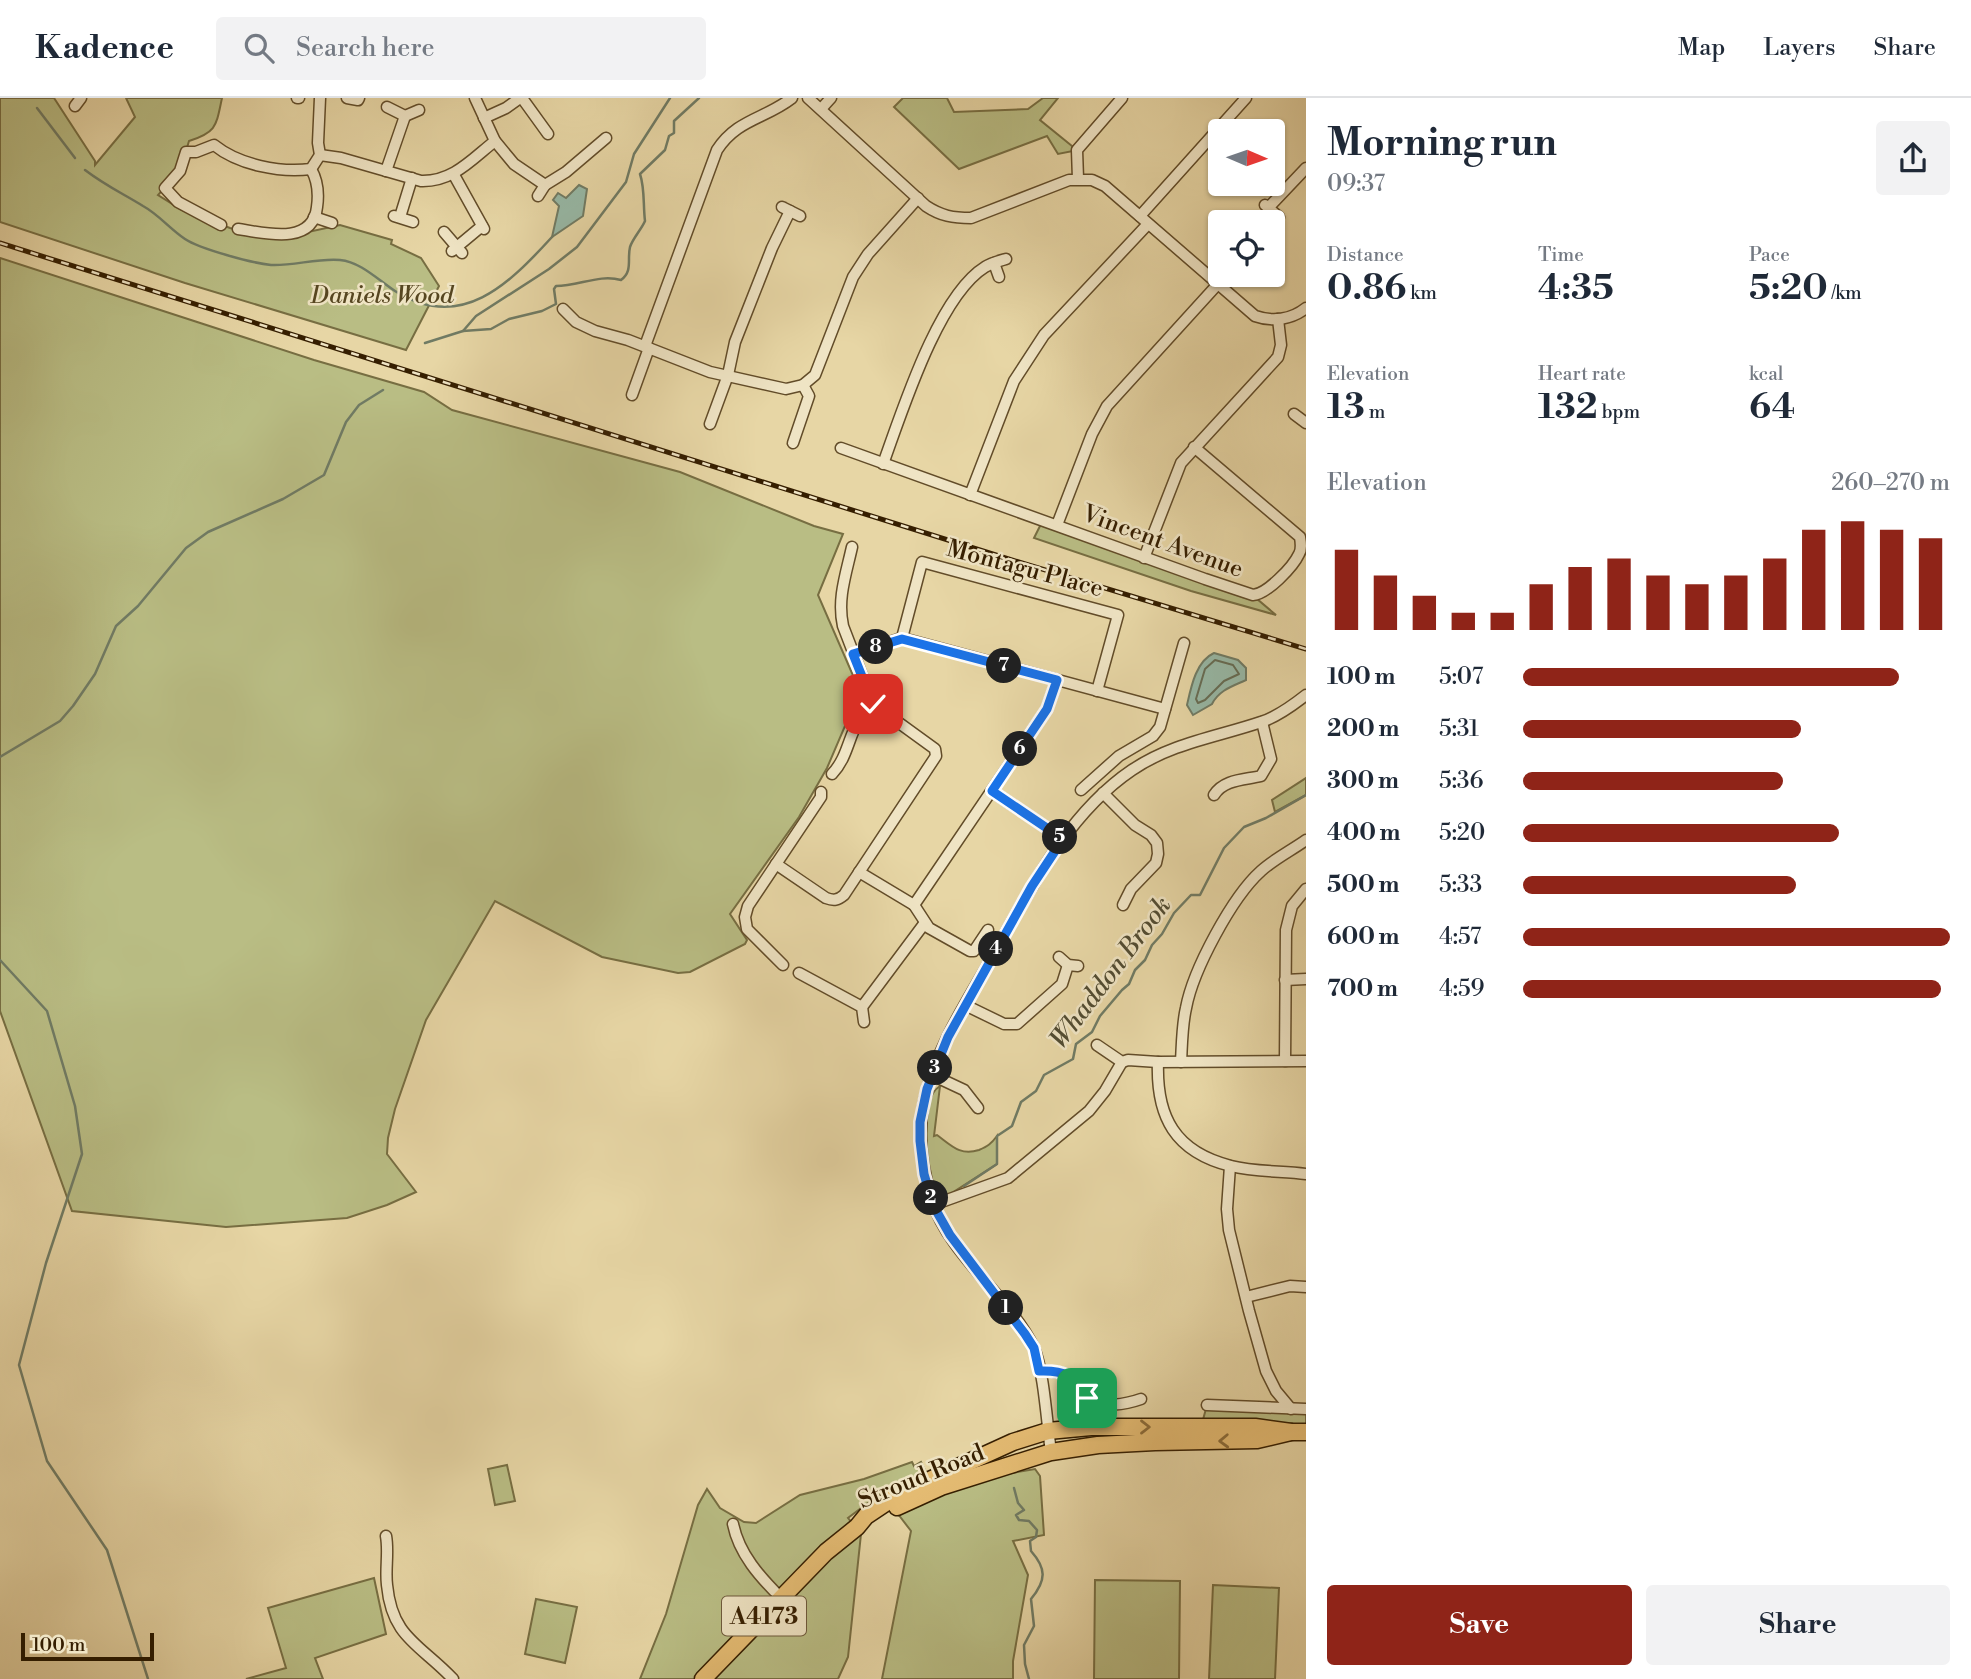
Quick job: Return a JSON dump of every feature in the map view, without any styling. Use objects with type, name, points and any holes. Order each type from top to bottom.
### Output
[{"type":"main road","name":"Stroud Road","points":[[940,1481],[1013,1442],[1048,1431],[1091,1427],[1255,1427],[1298,1432]]},
{"type":"main road","name":"Stroud Road","points":[[781,1598],[866,1516],[899,1494],[1051,1452],[1098,1445],[1257,1440],[1298,1432]]},
{"type":"main road","name":"A4173","points":[[703,1679],[781,1598]]},
{"type":"street","points":[[311,169],[320,155],[320,98]]},
{"type":"street","points":[[347,98],[359,98]]},
{"type":"street","points":[[475,98],[495,141],[513,164],[545,186]]},
{"type":"street","points":[[484,118],[522,98],[548,134]]},
{"type":"street","points":[[632,395],[718,150],[733,130],[783,106],[792,98]]},
{"type":"street","points":[[808,98],[918,198],[940,214],[971,218],[1069,180],[1092,180],[1105,186],[1208,277]]},
{"type":"street","points":[[821,109],[831,98]]},
{"type":"street","points":[[1078,180],[1077,150],[1122,98]]},
{"type":"street","points":[[970,495],[1014,381],[1044,335],[1246,98]]},
{"type":"street","points":[[387,107],[405,116]]},
{"type":"street","points":[[386,171],[405,116],[419,110]]},
{"type":"street","points":[[538,196],[545,186],[606,138]]},
{"type":"street","points":[[320,155],[433,181],[454,174],[495,141]]},
{"type":"street","points":[[221,225],[178,202],[166,188],[180,171],[187,152],[196,152],[214,145],[234,158],[264,166],[284,170],[311,169]]},
{"type":"street","points":[[1271,210],[1267,206],[1306,168]]},
{"type":"street","points":[[238,229],[289,235],[307,227],[314,218],[318,197],[316,178],[311,169]]},
{"type":"street","points":[[444,232],[457,250],[483,227],[454,174]]},
{"type":"street","points":[[412,178],[397,216],[413,222]]},
{"type":"street","points":[[563,309],[576,322],[710,372],[786,388],[803,385],[815,375],[853,277],[867,254],[918,198]]},
{"type":"street","points":[[710,424],[728,375],[735,342],[772,248],[791,211]]},
{"type":"street","points":[[314,218],[332,223]]},
{"type":"street","points":[[883,464],[922,359],[945,314],[984,267],[1006,259]]},
{"type":"street","points":[[994,263],[999,277]]},
{"type":"street","points":[[1058,526],[1092,434],[1107,406],[1215,287]]},
{"type":"street","points":[[1219,287],[1255,316],[1263,319],[1293,316],[1306,308]]},
{"type":"street","points":[[1144,558],[1181,463],[1278,357],[1281,345],[1279,319]]},
{"type":"street","points":[[793,443],[809,396],[803,385]]},
{"type":"street","points":[[1294,414],[1306,424]]},
{"type":"street","name":"Vincent Avenue","points":[[841,448],[1253,595],[1267,590],[1299,555],[1300,537],[1194,447]]},
{"type":"street","points":[[776,864],[831,900],[844,895],[937,752],[874,706],[843,626],[839,602],[852,547]]},
{"type":"street","name":"Montagu Place","points":[[902,639],[922,562],[1118,615],[1097,691]]},
{"type":"street","points":[[853,654],[902,639],[1165,709]]},
{"type":"street","points":[[1081,790],[1119,756],[1153,736],[1160,727],[1184,643]]},
{"type":"street","points":[[914,905],[1047,709],[1057,680]]},
{"type":"street","points":[[1051,1452],[1034,1348],[950,1235],[933,1205],[924,1174],[920,1141],[924,1101],[932,1074],[965,1005],[1032,886],[1063,839],[1103,793],[1135,768],[1186,743],[1262,722],[1306,695]]},
{"type":"street","points":[[832,774],[842,768],[858,718],[874,706]]},
{"type":"street","points":[[1215,788],[1262,776],[1271,759],[1262,722]]},
{"type":"street","points":[[992,791],[1063,839]]},
{"type":"street","points":[[783,965],[747,929],[745,917],[748,906],[821,797],[821,792]]},
{"type":"street","points":[[1103,793],[1157,843],[1156,863],[1131,889],[1123,905]]},
{"type":"street","points":[[1181,1062],[1186,1007],[1194,981],[1218,931],[1231,908],[1261,871],[1306,840]]},
{"type":"street","points":[[859,872],[914,905],[924,924],[972,951],[988,930]]},
{"type":"street","points":[[1285,1061],[1287,920],[1292,906],[1306,889]]},
{"type":"street","points":[[864,1022],[862,1007],[924,924]]},
{"type":"street","points":[[965,1005],[1004,1024],[1017,1024],[1062,984],[1073,966],[1059,957]]},
{"type":"street","points":[[800,971],[862,1007]]},
{"type":"street","points":[[1285,981],[1306,979]]},
{"type":"street","points":[[1097,1045],[1122,1062]]},
{"type":"street","points":[[933,1205],[1008,1178],[1089,1111],[1122,1062],[1306,1061]]},
{"type":"street","points":[[1158,1062],[1157,1087],[1161,1109],[1173,1130],[1191,1150],[1230,1166],[1306,1174]]},
{"type":"street","points":[[932,1074],[964,1090],[971,1105]]},
{"type":"street","points":[[1230,1166],[1227,1209],[1246,1297],[1266,1371],[1276,1391],[1291,1409]]},
{"type":"street","points":[[1246,1297],[1290,1286],[1306,1287]]},
{"type":"street","points":[[1039,1371],[1064,1372],[1074,1380],[1087,1398],[1096,1402],[1127,1404],[1141,1399]]},
{"type":"street","points":[[1207,1405],[1306,1409]]},
{"type":"street","points":[[733,1524],[742,1549],[756,1570],[781,1598]]},
{"type":"street","points":[[386,1536],[387,1582],[392,1615],[404,1634],[453,1679]]},
{"type":"green space","name":"Daniels Wood","points":[[0,98],[54,98],[95,165],[135,117],[126,98],[222,98],[214,127],[189,141],[180,171],[158,195],[182,210],[230,228],[276,239],[340,225],[392,240],[391,244],[421,258],[439,286],[406,350],[185,283],[0,222]]},
{"type":"green space","points":[[903,98],[947,98],[954,112],[1028,109],[1043,98],[1058,98],[1040,120],[1072,146],[1073,151],[1058,154],[1047,136],[959,169],[894,107]]},
{"type":"green space","points":[[0,258],[314,360],[424,392],[452,410],[680,472],[814,526],[843,534],[818,595],[855,680],[857,698],[827,768],[799,817],[730,914],[747,940],[745,944],[690,972],[678,973],[602,957],[495,901],[426,1020],[395,1109],[387,1154],[416,1192],[387,1205],[347,1218],[226,1227],[72,1211],[0,1011]]},
{"type":"green space","points":[[1041,524],[1257,599],[1276,615],[1191,591],[1034,538]]},
{"type":"green space","points":[[1306,778],[1306,795],[1275,812],[1272,800]]},
{"type":"green space","points":[[940,1086],[934,1136],[937,1135],[956,1149],[972,1152],[985,1147],[997,1136],[997,1164],[933,1205],[920,1141],[926,1139],[929,1103]]},
{"type":"green space","points":[[1207,1405],[1306,1409],[1306,1432],[1201,1427]]},
{"type":"green space","points":[[912,1462],[914,1466],[921,1462],[926,1472],[877,1496],[848,1518],[861,1534],[848,1657],[838,1679],[640,1679],[666,1614],[698,1505],[707,1489],[720,1508],[744,1522],[756,1523],[800,1495],[864,1479]]},
{"type":"green space","points":[[507,1465],[515,1501],[495,1505],[488,1469]]},
{"type":"green space","points":[[1035,1469],[1040,1476],[1044,1535],[1013,1541],[1028,1575],[1013,1661],[1013,1679],[882,1679],[911,1531],[898,1514],[961,1486]]},
{"type":"green space","points":[[374,1578],[386,1634],[315,1658],[323,1679],[246,1679],[286,1668],[268,1608]]},
{"type":"green space","points":[[1095,1580],[1180,1581],[1179,1679],[1094,1679]]},
{"type":"green space","points":[[1213,1585],[1279,1588],[1275,1679],[1209,1679]]},
{"type":"green space","points":[[536,1599],[577,1607],[565,1663],[525,1654]]},
{"type":"water","points":[[579,185],[587,189],[583,216],[552,237],[559,206],[553,200],[558,193],[566,198]]},
{"type":"water","points":[[1214,653],[1238,660],[1246,668],[1246,680],[1222,692],[1212,704],[1193,715],[1187,705],[1193,683],[1203,662]]},
{"type":"waterway","points":[[463,331],[476,316],[549,269],[577,247],[626,182],[634,154],[670,98]]},
{"type":"waterway","points":[[425,343],[463,331],[491,329],[509,319],[542,311],[556,304],[556,286],[605,278],[621,280],[625,277],[631,244],[645,221],[640,174],[665,150],[669,136],[674,133],[674,121],[699,98]]},
{"type":"waterway","points":[[37,108],[75,158]]},
{"type":"waterway","points":[[85,170],[148,209],[185,239],[202,247],[239,259],[271,265],[323,260],[348,261],[419,303],[441,307],[462,305],[501,286],[552,237]]},
{"type":"waterway","points":[[0,757],[60,721],[95,674],[116,626],[138,606],[186,548],[208,532],[283,499],[324,475],[346,422],[359,405],[383,390]]},
{"type":"waterway","name":"Whaddon Brook","points":[[964,1186],[997,1164],[997,1136],[1012,1126],[1021,1102],[1036,1091],[1044,1075],[1073,1059],[1076,1044],[1092,1032],[1100,1016],[1129,984],[1135,970],[1145,960],[1174,913],[1191,895],[1200,895],[1224,848],[1244,827],[1306,795]]},
{"type":"waterway","points":[[0,960],[47,1011],[75,1106],[82,1154],[46,1263],[19,1365],[47,1461],[107,1550],[148,1679]]},
{"type":"waterway","points":[[1014,1488],[1018,1503],[1024,1510],[1016,1515],[1019,1520],[1029,1521],[1037,1530],[1036,1537],[1030,1541],[1031,1551],[1040,1563],[1043,1574],[1040,1586],[1031,1599],[1034,1626],[1024,1645],[1029,1679]]},
{"type":"railway","points":[[0,243],[999,556],[1306,649]]},
{"type":"route","points":[[873,704],[853,654],[902,639],[1057,680],[1047,709],[992,791],[1063,839],[1032,886],[948,1037],[927,1089],[920,1122],[920,1141],[924,1174],[933,1205],[950,1235],[1025,1334],[1034,1348],[1039,1371],[1064,1372],[1074,1380],[1087,1398]]}]
